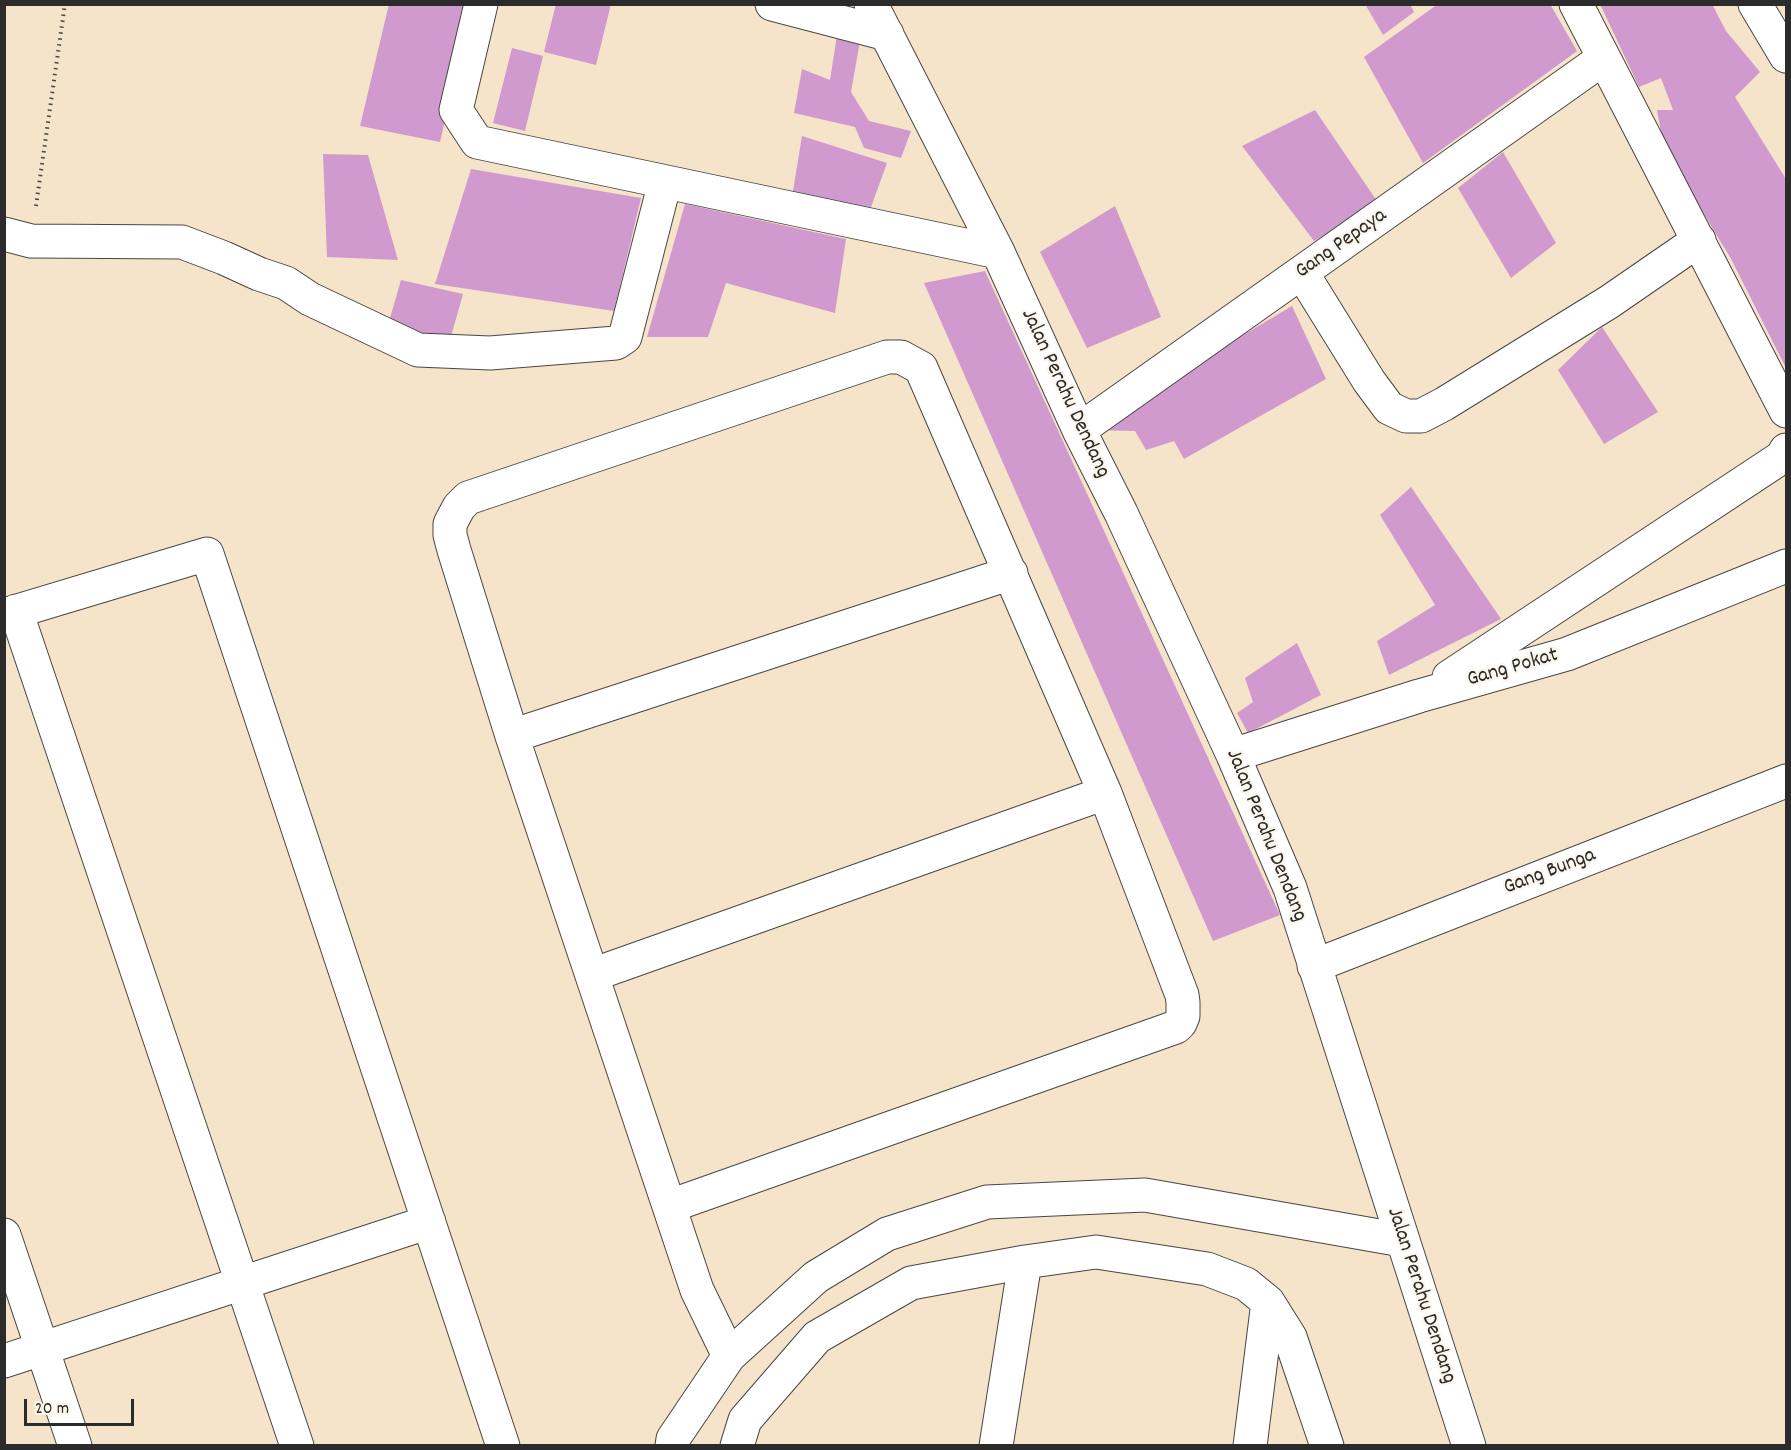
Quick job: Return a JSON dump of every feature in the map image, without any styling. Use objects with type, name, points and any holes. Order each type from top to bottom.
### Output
[{"type":"street","points":[[481,4],[456,110],[477,142],[998,252]]},
{"type":"street","points":[[772,4],[887,34]]},
{"type":"street","name":"Jalan Perahu Dendang","points":[[871,4],[998,252],[1079,430],[1121,513],[1233,755],[1290,888],[1469,1446]]},
{"type":"street","points":[[1576,4],[1786,411]]},
{"type":"street","points":[[1755,4],[1786,56]]},
{"type":"street","name":"Gang Pepaya","points":[[1079,430],[1604,58]]},
{"type":"street","points":[[18,237],[182,242],[286,283],[310,298],[418,350],[490,353],[616,344],[625,337],[666,182]]},
{"type":"street","points":[[1302,273],[1369,381],[1389,408],[1406,416],[1421,416],[1609,302],[1699,240]]},
{"type":"street","points":[[670,1206],[1176,1027],[1183,1016],[1182,995],[1105,793],[1011,573],[921,368],[901,357],[887,357],[468,498],[459,507],[450,524],[450,535],[512,736],[697,1290],[729,1356]]},
{"type":"street","points":[[1419,696],[1782,458],[1786,450]]},
{"type":"street","points":[[297,1446],[243,1283],[10,613],[207,554],[502,1446]]},
{"type":"street","name":"Gang Pokat","points":[[1233,755],[1419,696],[1567,654],[1786,566]]},
{"type":"street","points":[[512,736],[1011,573]]},
{"type":"street","points":[[1549,612],[1567,654]]},
{"type":"street","name":"Gang Bunga","points":[[1314,966],[1786,781]]},
{"type":"street","points":[[592,975],[1105,793]]},
{"type":"street","points":[[672,1446],[673,1439],[729,1356],[816,1277],[887,1234],[987,1202],[1145,1195],[1402,1240]]},
{"type":"street","points":[[4,1361],[429,1222]]},
{"type":"street","points":[[4,1235],[75,1446]]},
{"type":"street","points":[[737,1446],[745,1420],[817,1337],[911,1283],[1024,1262],[1096,1252],[1207,1269],[1246,1284],[1268,1302],[1290,1337],[1327,1446]]},
{"type":"street","points":[[996,1446],[1024,1262]]},
{"type":"street","points":[[1250,1446],[1268,1302]]},
{"type":"path","points":[[18,237],[65,4]]},
{"type":"building","points":[[389,4],[472,4],[440,142],[360,126]]},
{"type":"building","points":[[556,4],[611,4],[596,65],[544,52]]},
{"type":"building","points":[[1365,4],[1410,4],[1414,12],[1383,35]]},
{"type":"building","points":[[1438,4],[1550,4],[1577,51],[1423,163],[1364,57]]},
{"type":"building","points":[[1600,4],[1712,4],[1726,31],[1760,72],[1735,97],[1786,179],[1786,368],[1730,257],[1664,148],[1657,110],[1673,110],[1661,78],[1639,87]]},
{"type":"building","points":[[837,35],[860,41],[851,92],[869,121],[911,131],[901,158],[864,148],[855,127],[794,113],[802,69],[830,80]]},
{"type":"building","points":[[512,48],[543,56],[525,131],[493,123]]},
{"type":"building","points":[[1315,110],[1379,204],[1314,241],[1242,146]]},
{"type":"building","points":[[802,136],[887,163],[867,218],[792,197]]},
{"type":"building","points":[[1503,152],[1556,243],[1511,278],[1458,188]]},
{"type":"building","points":[[323,154],[368,155],[398,260],[327,257]]},
{"type":"building","points":[[471,169],[641,198],[614,311],[435,284]]},
{"type":"building","points":[[685,204],[846,239],[835,313],[726,283],[708,337],[647,337]]},
{"type":"building","points":[[1115,206],[1161,317],[1087,348],[1040,252]]},
{"type":"building","points":[[985,271],[1280,915],[1213,941],[924,283]]},
{"type":"building","points":[[401,280],[463,294],[450,340],[388,325]]},
{"type":"building","points":[[1292,306],[1326,379],[1184,459],[1174,441],[1146,450],[1135,431],[1083,430]]},
{"type":"building","points":[[1602,327],[1658,412],[1604,444],[1558,370]]},
{"type":"building","points":[[1411,487],[1501,619],[1389,675],[1377,641],[1435,605],[1380,515]]},
{"type":"building","points":[[1297,643],[1321,695],[1248,733],[1237,713],[1253,702],[1245,678]]}]
